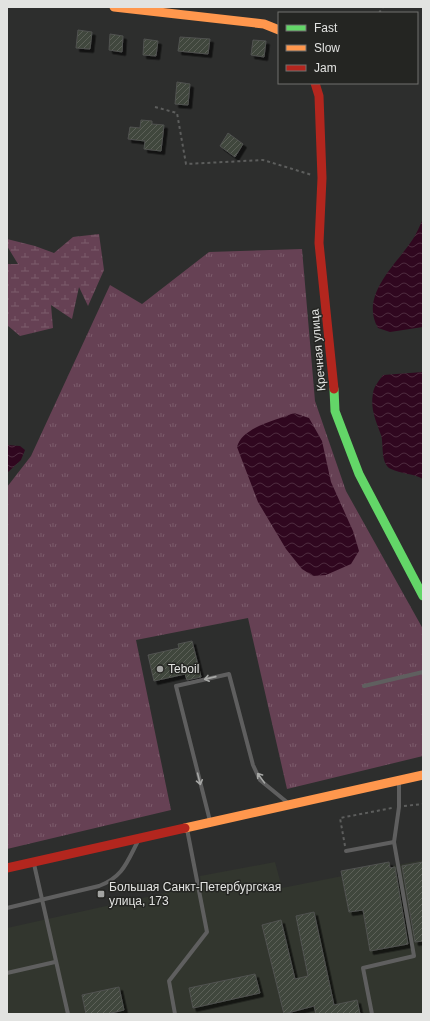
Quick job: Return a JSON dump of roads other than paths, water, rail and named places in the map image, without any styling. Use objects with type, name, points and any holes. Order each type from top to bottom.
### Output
[{"type":"street","points":[[114,7],[264,24],[278,30]]},
{"type":"street","name":"Кречная улица","points":[[315,84],[319,96],[322,178],[320,243],[331,349],[335,411],[359,474],[423,596]]},
{"type":"street","points":[[7,868],[423,775]]},
{"type":"lane","points":[[364,686],[423,672]]},
{"type":"lane","points":[[210,822],[176,686],[229,674],[253,765],[260,780],[290,804]]},
{"type":"lane","points":[[372,1014],[363,968],[414,956],[394,842],[399,807],[399,780]]},
{"type":"lane","points":[[175,1014],[169,981],[207,932],[187,827]]},
{"type":"lane","points":[[7,908],[110,882],[120,874],[140,838]]},
{"type":"lane","points":[[346,851],[394,842]]},
{"type":"lane","points":[[34,862],[55,962],[68,1014]]},
{"type":"lane","points":[[7,973],[55,962]]},
{"type":"water","points":[[423,219],[423,327],[390,332],[378,328],[373,316],[373,304],[377,292],[382,280],[413,239]]},
{"type":"water","points":[[423,372],[423,479],[391,469],[385,463],[382,439],[375,420],[372,399],[374,388],[383,375]]},
{"type":"water","points":[[294,413],[309,418],[322,441],[331,482],[353,531],[359,551],[351,564],[326,575],[313,576],[302,569],[286,549],[258,502],[237,447],[240,440],[253,429]]},
{"type":"water","points":[[7,445],[20,446],[25,450],[21,460],[7,473]]},
{"type":"place","name":"Teboil","points":[[160,669]]},
{"type":"place","name":"Большая Санкт-Петербургская улица, 173","points":[[101,894]]}]
